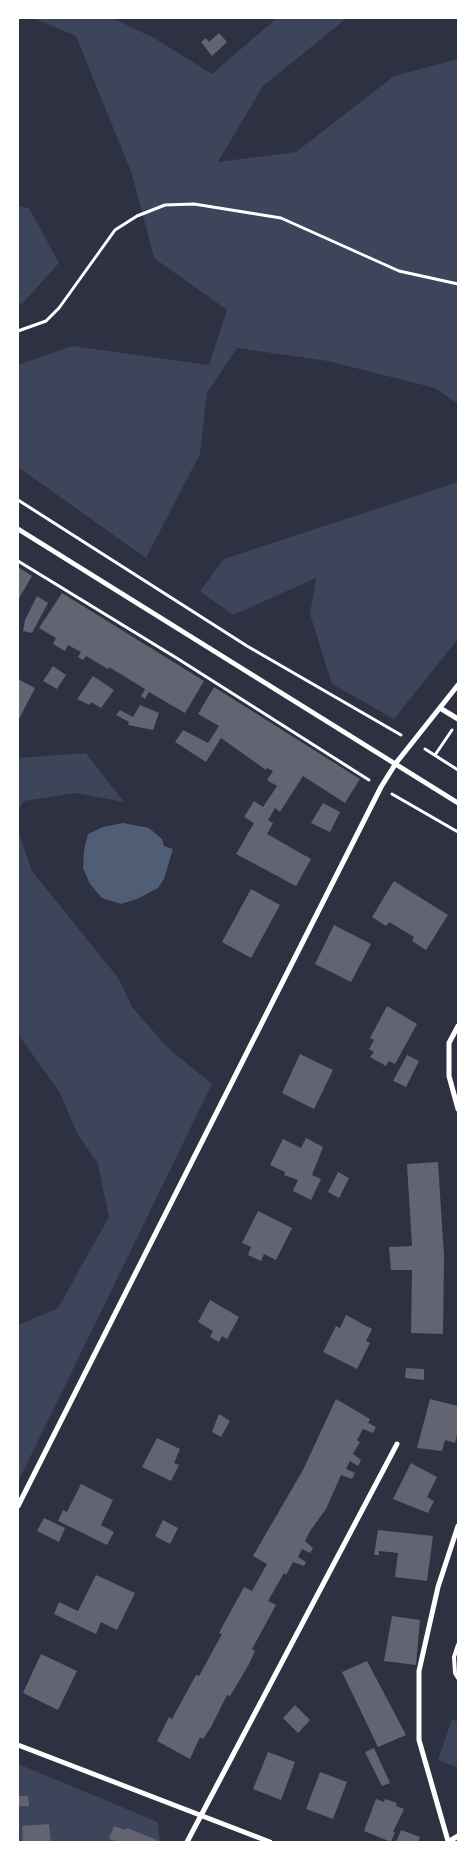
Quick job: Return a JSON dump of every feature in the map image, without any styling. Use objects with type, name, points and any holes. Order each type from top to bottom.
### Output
[{"type":"street","points":[[18,529],[458,803]]},
{"type":"street","points":[[18,1506],[381,787],[396,763],[458,685]]},
{"type":"street","points":[[440,708],[458,719]]},
{"type":"street","points":[[458,1026],[450,1043],[449,1076],[458,1109]]},
{"type":"street","points":[[187,1842],[397,1444]]},
{"type":"street","points":[[458,1526],[438,1587],[419,1670],[419,1740],[448,1842],[458,1836]]},
{"type":"street","points":[[18,1745],[270,1842]]},
{"type":"lane","points":[[458,1646],[454,1656],[455,1673],[458,1678]]},
{"type":"path","points":[[18,330],[46,321],[59,308],[115,230],[137,216],[165,206],[194,204],[281,218],[399,271],[458,284]]},
{"type":"path","points":[[18,500],[247,646],[458,770]]},
{"type":"path","points":[[18,561],[381,787],[458,832]]},
{"type":"path","points":[[435,755],[458,719]]},
{"type":"shaded area","points":[[34,18],[112,18],[154,38],[212,74],[277,18],[347,18],[263,86],[218,162],[296,152],[394,76],[458,59],[458,404],[435,388],[328,361],[237,348],[207,393],[200,454],[146,558],[18,467],[18,365],[72,346],[209,365],[227,310],[154,258],[132,174],[76,36]]},
{"type":"shaded area","points":[[18,206],[29,208],[59,263],[21,305],[18,300]]},
{"type":"shaded area","points":[[458,482],[458,639],[394,719],[332,684],[310,614],[316,578],[233,615],[200,591],[224,559]]},
{"type":"shaded area","points":[[86,753],[124,802],[76,793],[24,801],[18,810],[18,758]]},
{"type":"shaded area","points":[[123,823],[149,828],[162,839],[164,846],[173,849],[164,879],[158,888],[137,899],[121,904],[102,898],[90,884],[83,868],[84,850],[88,834],[103,827]]},
{"type":"shaded area","points":[[18,831],[32,871],[119,979],[132,1007],[168,1048],[212,1084],[18,1482],[18,1325],[58,1308],[109,1217],[98,1164],[78,1135],[60,1093],[18,1034]]},
{"type":"shaded area","points":[[452,1719],[458,1722],[458,1768],[438,1760]]},
{"type":"shaded area","points":[[18,1764],[158,1822],[160,1842],[18,1842]]},
{"type":"building","points":[[219,33],[227,42],[212,56],[201,42],[206,38],[209,42]]},
{"type":"building","points":[[18,567],[32,576],[18,600]]},
{"type":"building","points":[[62,593],[204,681],[185,713],[149,692],[145,699],[141,696],[145,689],[109,667],[108,669],[86,656],[83,660],[78,657],[81,652],[68,645],[65,651],[53,644],[56,638],[39,628]]},
{"type":"building","points":[[37,596],[48,603],[32,633],[23,631],[25,620]]},
{"type":"building","points":[[53,666],[66,675],[57,689],[43,681]]},
{"type":"building","points":[[93,676],[114,690],[101,708],[91,702],[90,705],[77,699]]},
{"type":"building","points":[[18,679],[35,688],[18,721]]},
{"type":"building","points":[[214,687],[360,779],[345,803],[303,776],[280,812],[275,808],[268,820],[273,823],[267,834],[311,859],[296,886],[236,854],[254,823],[244,817],[254,801],[263,807],[277,786],[267,780],[273,771],[267,768],[266,770],[221,738],[206,762],[175,742],[183,730],[208,743],[219,726],[198,714]]},
{"type":"building","points":[[140,705],[159,713],[153,730],[128,725],[129,722],[116,715],[120,710],[133,717]]},
{"type":"building","points":[[323,803],[340,812],[330,832],[311,823]]},
{"type":"building","points":[[394,881],[448,915],[426,950],[412,941],[414,937],[389,922],[386,926],[372,917]]},
{"type":"building","points":[[251,889],[280,905],[251,958],[222,942]]},
{"type":"building","points":[[334,925],[371,944],[351,982],[315,964]]},
{"type":"building","points":[[387,1006],[417,1024],[395,1064],[389,1061],[386,1066],[370,1057],[374,1052],[369,1049],[374,1040],[370,1038]]},
{"type":"building","points":[[300,1054],[333,1070],[314,1109],[282,1093]]},
{"type":"building","points":[[407,1055],[419,1061],[406,1087],[393,1081]]},
{"type":"building","points":[[306,1138],[323,1147],[312,1175],[321,1179],[311,1200],[293,1191],[298,1180],[284,1175],[285,1172],[270,1165],[283,1139],[301,1148]]},
{"type":"building","points":[[438,1162],[444,1256],[443,1334],[411,1333],[412,1270],[391,1270],[389,1247],[412,1246],[407,1164]]},
{"type":"building","points":[[338,1172],[349,1178],[339,1198],[328,1192]]},
{"type":"building","points":[[258,1211],[292,1228],[276,1260],[264,1254],[261,1261],[248,1255],[251,1247],[242,1243]]},
{"type":"building","points":[[210,1300],[239,1317],[227,1339],[222,1336],[219,1342],[210,1337],[213,1331],[198,1322]]},
{"type":"building","points":[[346,1315],[372,1329],[366,1341],[370,1343],[357,1369],[323,1352],[336,1326],[340,1328]]},
{"type":"building","points":[[406,1368],[424,1369],[424,1380],[405,1378]]},
{"type":"building","points":[[336,1399],[370,1419],[368,1423],[376,1427],[373,1433],[363,1429],[357,1440],[360,1442],[353,1454],[361,1460],[358,1466],[350,1461],[346,1469],[355,1473],[352,1479],[341,1475],[326,1509],[310,1531],[305,1541],[313,1548],[310,1553],[302,1549],[298,1557],[306,1562],[304,1566],[293,1562],[286,1575],[284,1573],[268,1601],[276,1605],[252,1649],[255,1651],[249,1664],[230,1696],[227,1695],[203,1739],[200,1737],[190,1759],[157,1741],[169,1717],[172,1719],[196,1675],[199,1676],[222,1634],[219,1633],[244,1587],[252,1591],[267,1564],[253,1556],[303,1470]]},
{"type":"building","points":[[430,1399],[458,1406],[458,1431],[455,1443],[445,1440],[442,1451],[417,1448]]},
{"type":"building","points":[[219,1414],[230,1421],[221,1437],[212,1432]]},
{"type":"building","points":[[157,1438],[180,1449],[174,1463],[179,1465],[171,1481],[142,1467]]},
{"type":"building","points":[[411,1463],[437,1477],[427,1497],[434,1501],[428,1513],[393,1499]]},
{"type":"building","points":[[81,1484],[113,1500],[101,1525],[114,1532],[107,1545],[58,1521],[63,1510],[67,1512]]},
{"type":"building","points":[[44,1518],[65,1528],[59,1542],[37,1531]]},
{"type":"building","points":[[163,1520],[178,1528],[170,1544],[155,1536]]},
{"type":"building","points":[[378,1530],[433,1536],[427,1581],[395,1577],[398,1553],[379,1551],[379,1555],[374,1555]]},
{"type":"building","points":[[96,1575],[135,1593],[117,1630],[101,1622],[96,1634],[54,1614],[59,1602],[78,1611]]},
{"type":"building","points":[[392,1616],[420,1620],[416,1665],[384,1661]]},
{"type":"building","points":[[41,1654],[77,1671],[58,1710],[23,1693]]},
{"type":"building","points":[[367,1661],[406,1735],[378,1747],[342,1672]]},
{"type":"building","points":[[295,1705],[310,1720],[298,1733],[283,1718]]},
{"type":"building","points":[[374,1748],[390,1783],[382,1786],[365,1752]]},
{"type":"building","points":[[268,1752],[295,1762],[281,1800],[253,1789]]},
{"type":"building","points":[[320,1772],[347,1782],[333,1819],[306,1809]]},
{"type":"building","points":[[18,1796],[28,1796],[29,1806],[18,1806]]},
{"type":"building","points":[[376,1799],[384,1802],[385,1799],[397,1803],[396,1806],[404,1809],[393,1832],[395,1832],[391,1842],[364,1831]]},
{"type":"building","points":[[49,1824],[51,1842],[23,1842],[22,1826]]},
{"type":"building","points":[[114,1826],[126,1830],[127,1828],[157,1840],[156,1842],[118,1842],[109,1839]]},
{"type":"building","points":[[401,1830],[420,1837],[418,1842],[396,1842]]}]
